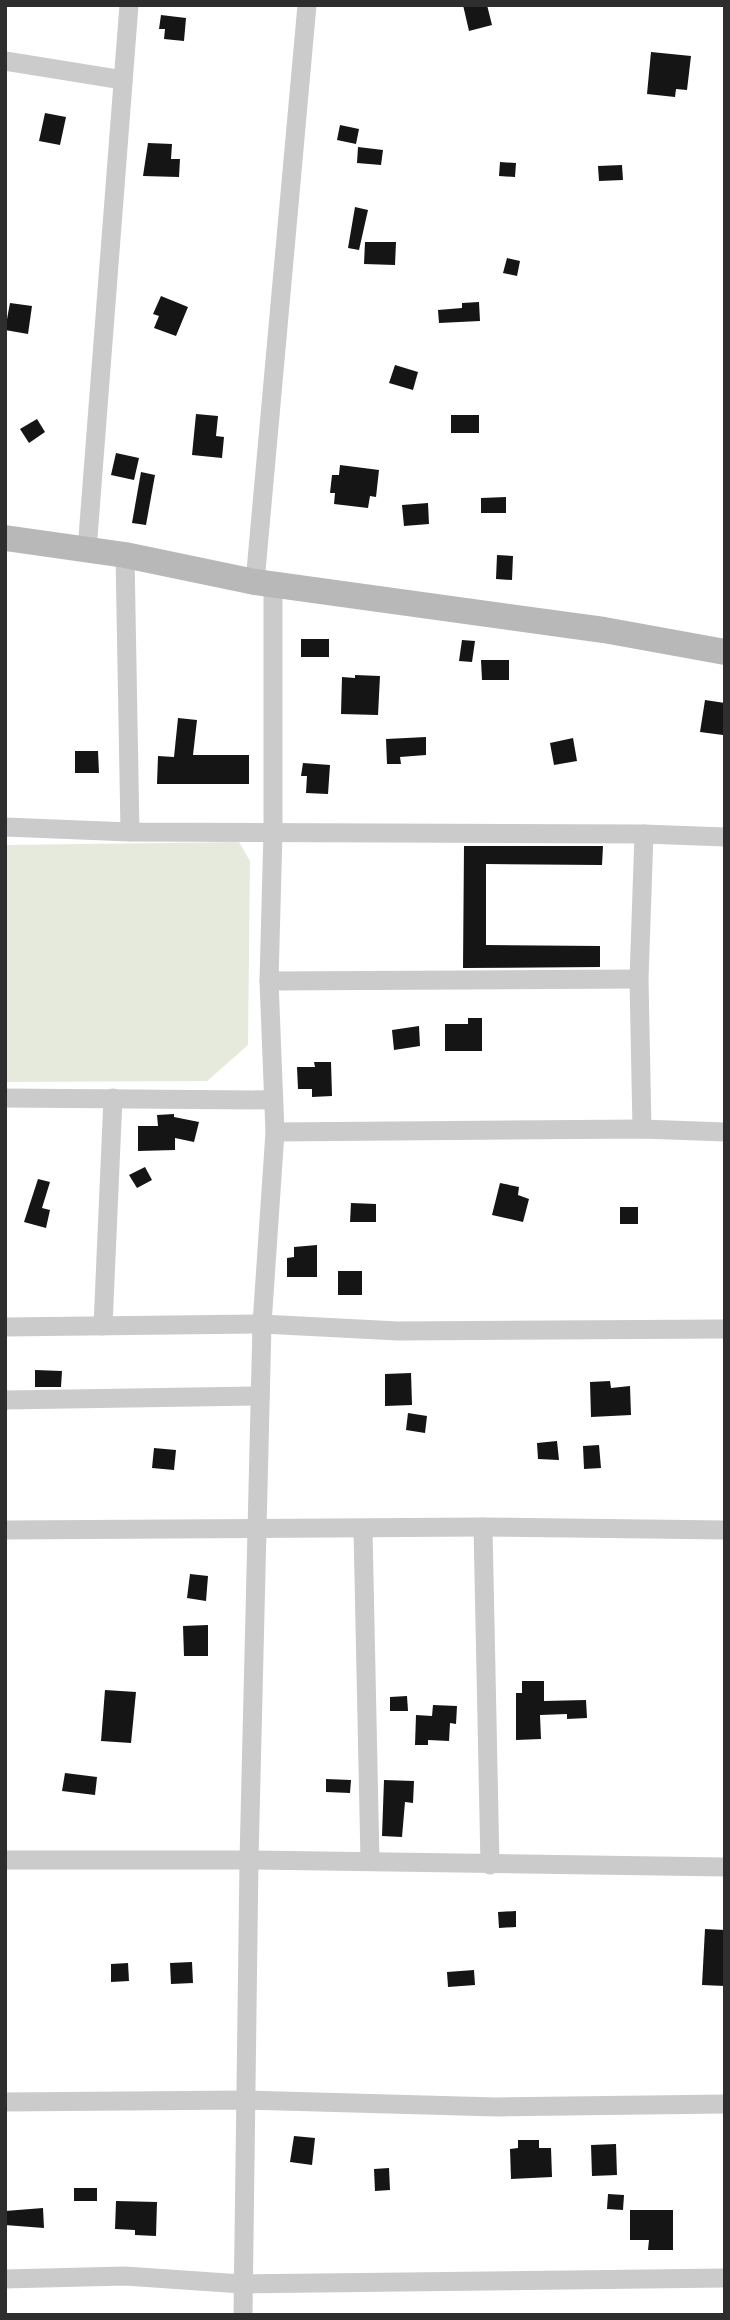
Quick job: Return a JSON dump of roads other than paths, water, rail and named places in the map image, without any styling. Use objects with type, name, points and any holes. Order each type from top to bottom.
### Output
[{"type":"street","points":[[87,550],[129,5]]},
{"type":"street","points":[[243,2315],[244,2100],[260,1395],[275,1132],[269,981],[273,832],[264,583],[307,5]]},
{"type":"street","points":[[5,61],[123,80]]},
{"type":"street","points":[[5,538],[125,555],[264,583],[604,630],[725,652]]},
{"type":"street","points":[[125,555],[130,832]]},
{"type":"street","points":[[5,827],[130,832],[644,834],[725,837]]},
{"type":"street","points":[[642,1129],[639,979],[644,834]]},
{"type":"street","points":[[269,981],[639,979]]},
{"type":"street","points":[[5,1098],[272,1100]]},
{"type":"street","points":[[103,1326],[113,1098]]},
{"type":"street","points":[[275,1132],[642,1129],[725,1132]]},
{"type":"street","points":[[5,1327],[262,1324],[398,1331],[725,1329]]},
{"type":"street","points":[[5,1400],[260,1395]]},
{"type":"street","points":[[5,1530],[363,1530],[483,1527],[725,1531]]},
{"type":"street","points":[[483,1527],[490,1865]]},
{"type":"street","points":[[363,1530],[370,1861]]},
{"type":"street","points":[[5,1860],[370,1861],[725,1867]]},
{"type":"street","points":[[5,2102],[244,2100],[497,2107],[725,2104]]},
{"type":"street","points":[[5,2279],[125,2276],[242,2284],[725,2278]]}]
